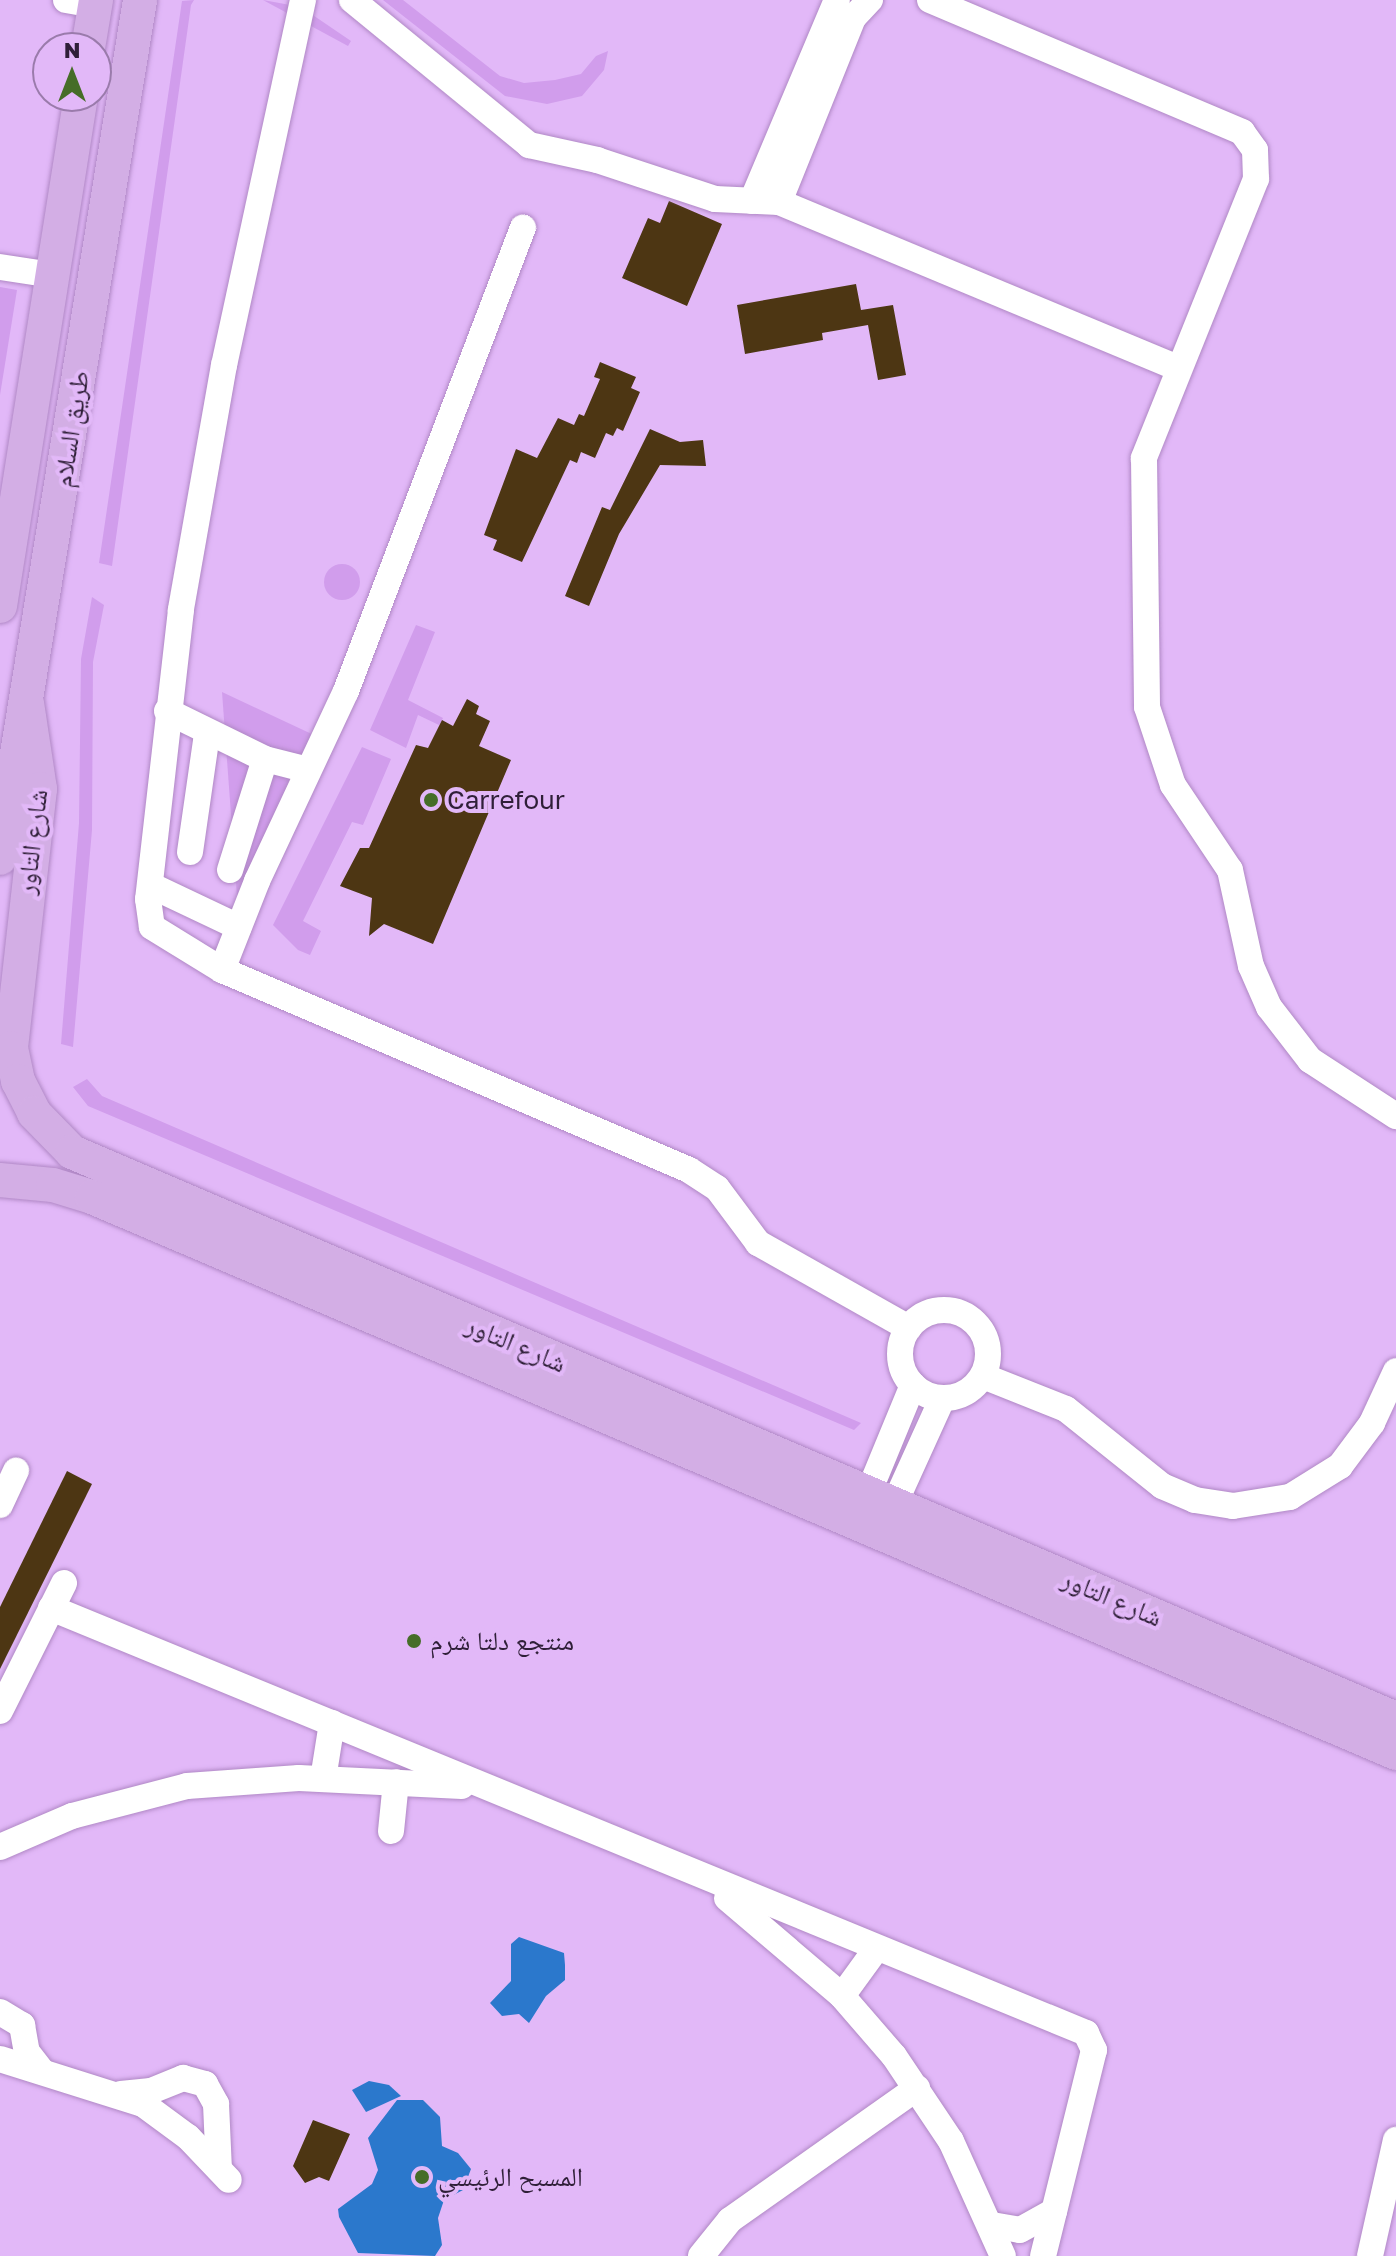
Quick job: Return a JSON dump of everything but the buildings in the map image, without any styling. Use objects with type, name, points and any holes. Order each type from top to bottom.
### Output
[{"type":"main road","name":"طريق السلام","points":[[0,858],[140,0]]},
{"type":"main road","points":[[86,2],[87,32]]},
{"type":"main road","name":"طريق السلام","points":[[0,606],[78,112]]},
{"type":"main road","name":"شارع التاور","points":[[27,703],[40,789],[11,1014],[13,1065],[34,1113],[58,1141],[130,1197],[1133,1624],[1396,1719]]},
{"type":"main road","name":"شارع التاور","points":[[0,1180],[130,1197],[881,1499],[1396,1753]]},
{"type":"street","points":[[303,0],[214,419],[167,711],[150,885],[152,927],[222,970],[689,1170],[717,1188],[758,1243],[909,1328]]},
{"type":"street","points":[[352,0],[512,135],[546,151],[597,160],[715,199],[779,202],[980,276],[1137,340],[1178,368]]},
{"type":"street","points":[[752,201],[837,0]]},
{"type":"street","points":[[779,202],[836,86],[853,18],[870,0]]},
{"type":"street","points":[[930,0],[1074,72],[1160,109],[1242,132],[1252,143],[1258,169],[1255,209],[1211,315],[1178,368],[1144,458],[1154,559],[1145,688],[1153,737],[1173,785],[1230,870],[1258,987],[1281,1026],[1310,1060],[1396,1116]]},
{"type":"street","points":[[222,970],[257,881],[346,691],[523,228]]},
{"type":"street","points":[[0,267],[52,275]]},
{"type":"street","points":[[167,711],[207,734],[265,759],[308,770]]},
{"type":"street","points":[[190,852],[207,734]]},
{"type":"street","points":[[230,870],[265,759]]},
{"type":"street","points":[[155,837],[257,881]]},
{"type":"street","points":[[150,885],[239,927]]},
{"type":"street","points":[[881,1499],[913,1385],[900,1353],[909,1328],[933,1312],[947,1310],[974,1322],[988,1347],[983,1376],[966,1393],[942,1399],[913,1385]]},
{"type":"street","points":[[983,1376],[1066,1409],[1162,1486],[1195,1500],[1233,1506],[1290,1497],[1332,1473],[1363,1438],[1395,1374]]},
{"type":"street","points":[[881,1499],[942,1399]]},
{"type":"street","points":[[0,1505],[16,1471]]},
{"type":"street","points":[[0,1711],[64,1583]]},
{"type":"street","points":[[51,1608],[1091,2038],[1094,2050],[1043,2256]]},
{"type":"street","points":[[323,1779],[332,1723]]},
{"type":"street","points":[[0,1847],[72,1816],[151,1793],[224,1781],[323,1779],[481,1787]]},
{"type":"street","points":[[391,1831],[396,1782]]},
{"type":"street","points":[[702,1878],[842,1996],[917,2088],[992,2225],[1003,2256]]},
{"type":"street","points":[[842,1996],[876,1949]]},
{"type":"street","points":[[0,2012],[22,2025],[27,2052],[42,2071]]},
{"type":"street","points":[[0,2059],[119,2094],[166,2119],[224,2174],[216,2104],[205,2084],[183,2078],[151,2091],[119,2094]]},
{"type":"street","points":[[701,2256],[730,2220],[917,2088]]},
{"type":"street","points":[[1370,2256],[1396,2140]]},
{"type":"street","points":[[992,2225],[1020,2230],[1054,2211]]},
{"type":"shaded area","points":[[194,0],[112,566],[99,563],[182,1]]},
{"type":"shaded area","points":[[263,0],[301,7],[351,41],[348,46]]},
{"type":"shaded area","points":[[383,0],[403,0],[500,76],[524,83],[581,74],[596,56],[608,51],[604,70],[582,96],[547,104],[505,96]]},
{"type":"shaded area","points":[[0,287],[17,290],[0,395]]},
{"type":"shaded area","points":[[342,564],[355,569],[360,582],[355,595],[342,600],[329,595],[324,582],[329,569]]},
{"type":"shaded area","points":[[92,597],[104,605],[93,662],[92,830],[73,1047],[61,1044],[79,823],[81,659]]},
{"type":"shaded area","points":[[416,625],[435,632],[408,700],[443,718],[439,725],[418,715],[406,748],[370,730]]},
{"type":"shaded area","points":[[222,692],[316,736],[237,896]]},
{"type":"shaded area","points":[[362,747],[391,759],[363,825],[352,822],[303,921],[321,931],[310,955],[298,950],[273,925]]},
{"type":"shaded area","points":[[87,1079],[102,1096],[861,1423],[854,1430],[88,1106],[73,1087]]},
{"type":"water","points":[[519,1937],[564,1953],[565,1980],[546,1996],[529,2023],[519,2014],[502,2016],[490,2003],[511,1981],[511,1944]]},
{"type":"water","points":[[369,2081],[389,2085],[401,2096],[366,2112],[352,2090]]},
{"type":"water","name":"المسبح الرئيسي","points":[[397,2100],[423,2100],[440,2117],[442,2146],[458,2153],[471,2169],[463,2190],[444,2200],[438,2218],[442,2245],[435,2256],[358,2253],[339,2217],[338,2209],[372,2184],[378,2170],[368,2138]]},
{"type":"place","name":"Carrefour","points":[[431,800]]},
{"type":"place","name":"منتجع دلتا شرم","points":[[414,1641]]},
{"type":"place","name":"المسبح الرئيسي","points":[[422,2177]]}]
